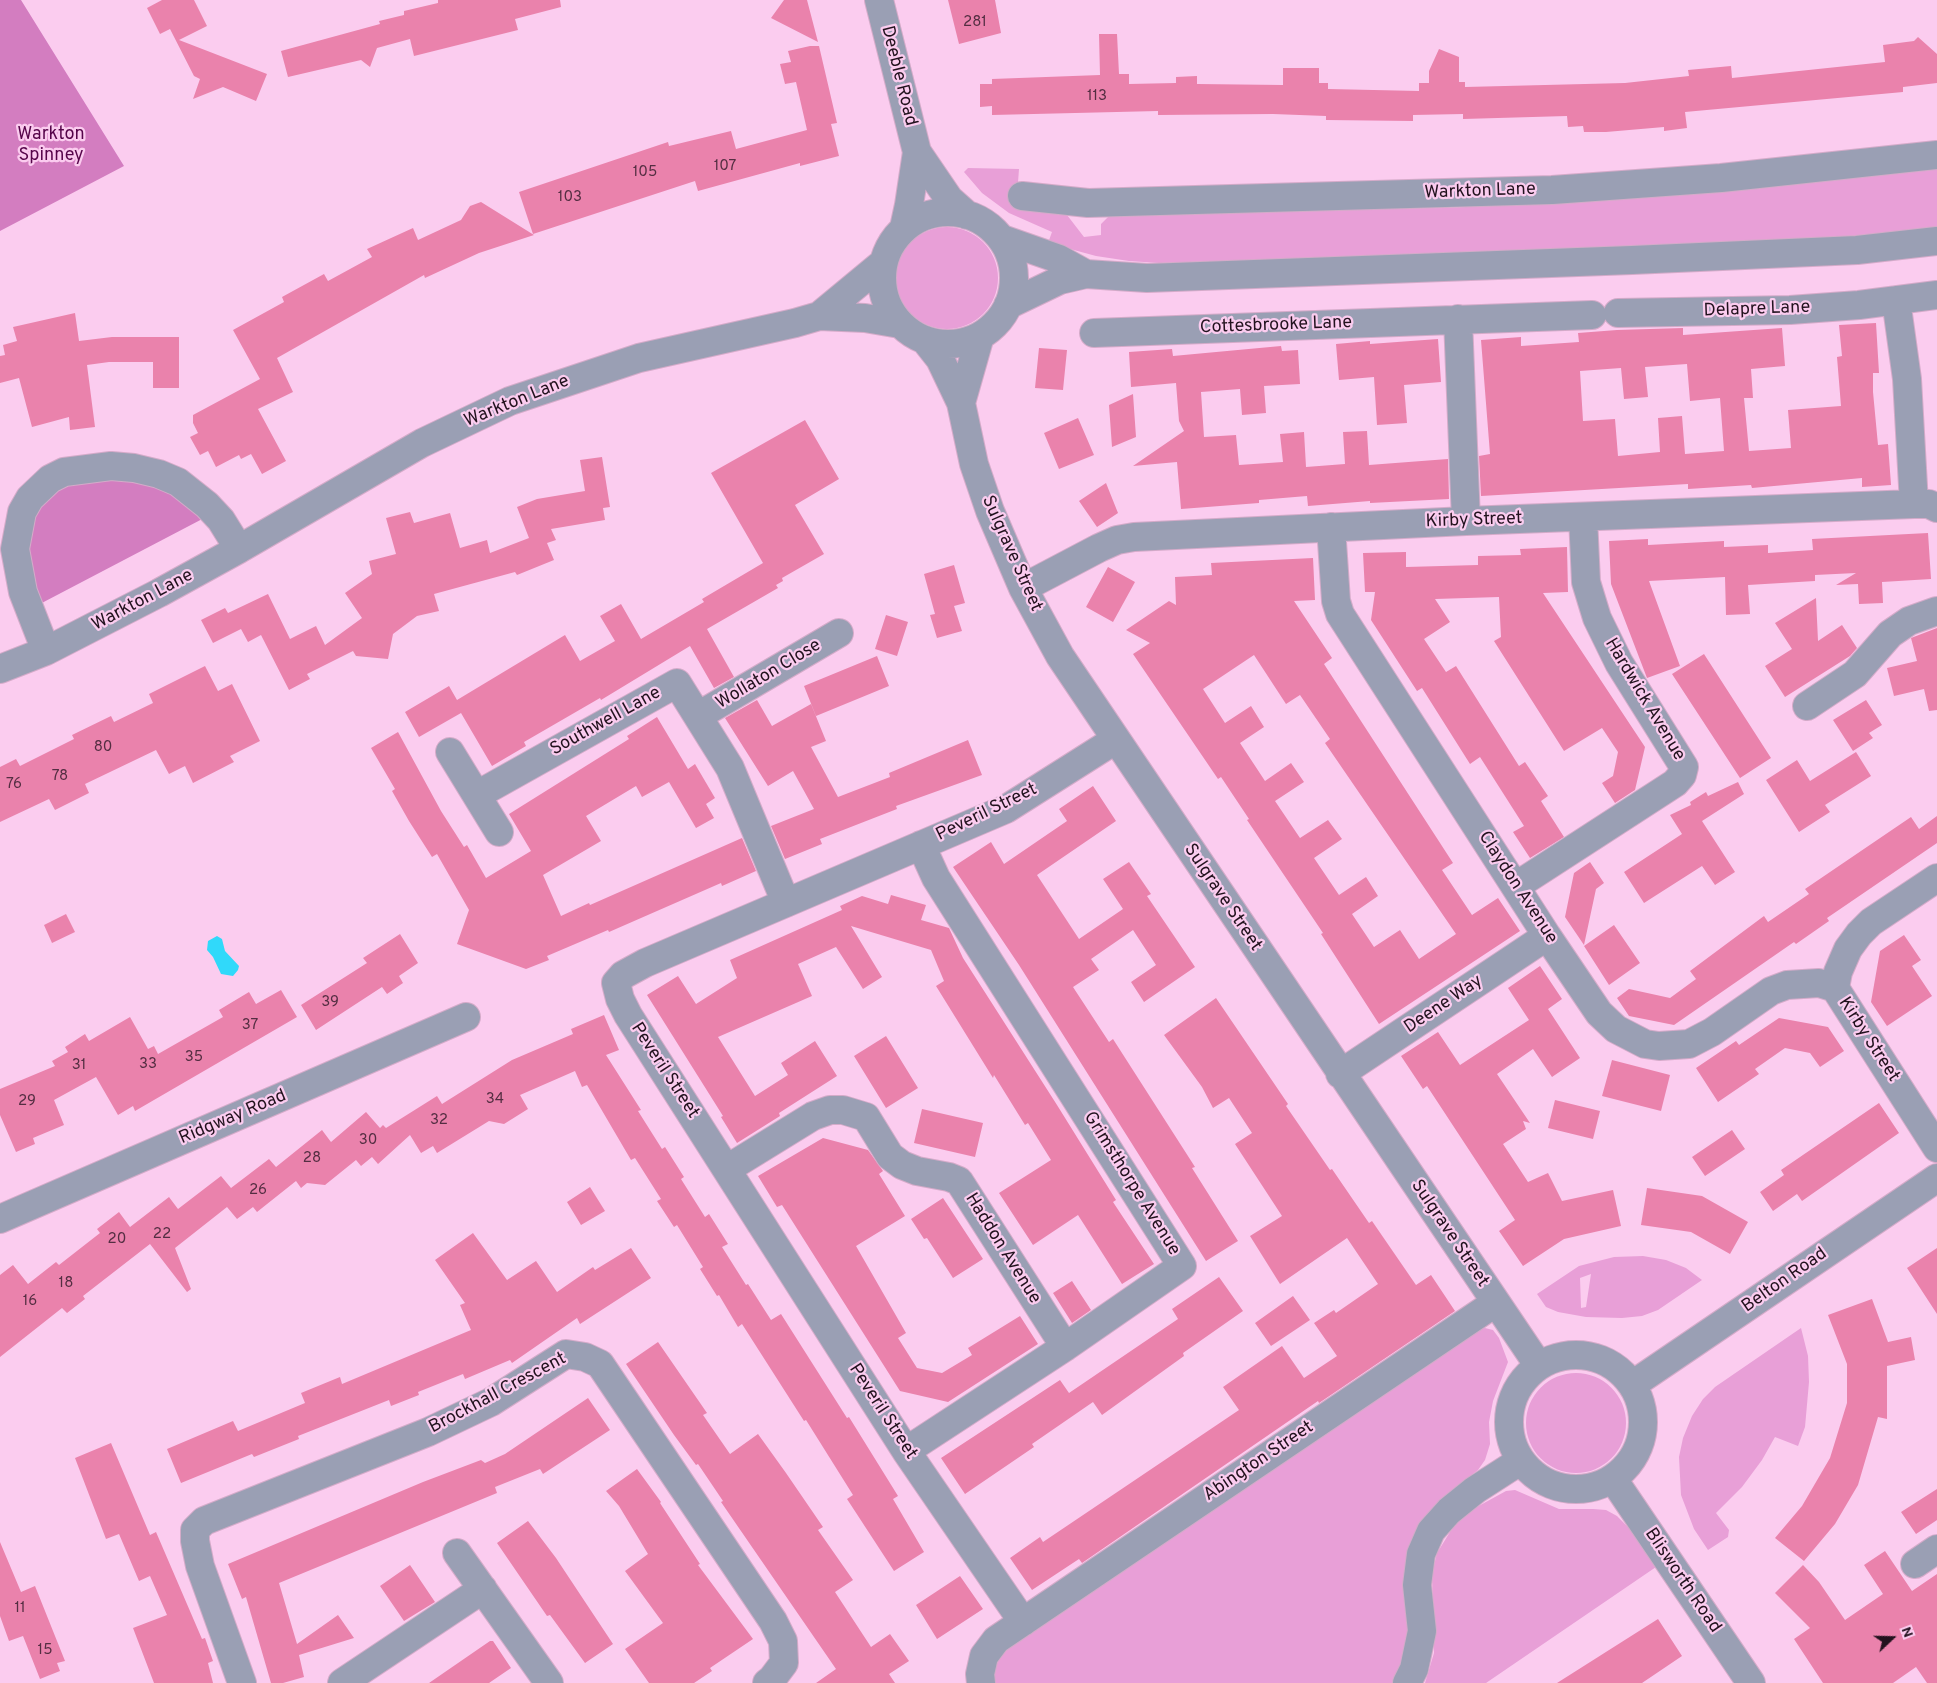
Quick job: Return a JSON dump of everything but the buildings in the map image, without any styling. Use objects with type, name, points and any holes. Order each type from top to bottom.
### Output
[{"type":"street","name":"Deeble Road","points":[[879,0],[917,152],[949,199],[967,215]]},
{"type":"street","name":"Deeble Road","points":[[904,228],[917,152]]},
{"type":"street","name":"Warkton Lane","points":[[1022,196],[1088,203],[1552,190],[1721,178],[1937,155]]},
{"type":"street","points":[[957,211],[983,221],[1002,239],[1009,251],[1014,272],[1012,293],[1002,317],[980,336],[953,344],[925,340],[906,330],[892,314],[884,296],[881,273],[886,253],[904,228],[915,219],[930,213],[957,211]]},
{"type":"street","points":[[1002,239],[1058,258],[1086,274]]},
{"type":"street","points":[[1008,305],[1060,280],[1086,274],[1148,278],[1642,259],[1856,250],[1937,241]]},
{"type":"street","name":"Warkton Lane","points":[[819,316],[883,263]]},
{"type":"street","name":"Delapre Lane","points":[[1605,314],[1790,310],[1859,305],[1937,295]]},
{"type":"street","points":[[1896,300],[1925,506]]},
{"type":"street","name":"Cottesbrooke Lane","points":[[1094,333],[1605,314]]},
{"type":"street","name":"Warkton Lane","points":[[0,669],[46,651],[239,549],[422,443],[510,401],[639,358],[819,316],[865,318],[900,324]]},
{"type":"street","points":[[1458,319],[1466,521]]},
{"type":"street","name":"Sulgrave Street","points":[[962,403],[980,336]]},
{"type":"street","name":"Sulgrave Street","points":[[925,340],[940,359],[962,403],[974,464],[990,511],[1023,588],[1060,656],[1340,1074],[1539,1366]]},
{"type":"street","points":[[46,651],[23,592],[15,549],[22,512],[30,498],[50,479],[64,472],[111,466],[134,468],[158,474],[178,482],[207,505],[221,520],[239,549]]},
{"type":"street","name":"Kirby Street","points":[[1023,588],[1098,548],[1118,540],[1134,537],[1466,521],[1925,506]]},
{"type":"street","name":"Hardwick Avenue","points":[[1516,886],[1675,783],[1682,775],[1684,766],[1619,663],[1597,618],[1586,582],[1583,517]]},
{"type":"street","name":"Claydon Avenue","points":[[1332,527],[1336,601],[1340,614],[1547,936],[1599,1013],[1616,1029],[1631,1039],[1652,1045],[1678,1046],[1701,1039],[1771,991],[1787,985],[1819,983],[1835,988]]},
{"type":"street","points":[[1807,706],[1855,674],[1890,634],[1910,621],[1937,611]]},
{"type":"street","name":"Wollaton Close","points":[[698,716],[839,633]]},
{"type":"street","name":"Southwell Lane","points":[[477,795],[677,683],[722,753],[743,795],[786,903]]},
{"type":"street","name":"Peveril Street","points":[[1024,1622],[906,1451],[628,1015],[620,1000],[616,983],[622,976],[645,963],[1006,809],[1115,740]]},
{"type":"street","points":[[450,752],[499,832]]},
{"type":"street","name":"Grimsthorpe Avenue","points":[[906,1451],[1065,1347],[1182,1266],[936,878],[921,845]]},
{"type":"street","name":"Kirby Street","points":[[1937,878],[1872,922],[1859,934],[1848,949],[1838,972],[1835,988],[1937,1148]]},
{"type":"street","name":"Deene Way","points":[[1340,1074],[1547,936]]},
{"type":"street","name":"Ridgway Road","points":[[0,1219],[466,1017]]},
{"type":"street","name":"Haddon Avenue","points":[[727,1169],[813,1116],[830,1110],[843,1110],[866,1117],[890,1156],[902,1165],[959,1181],[1065,1347]]},
{"type":"street","name":"Belton Road","points":[[1632,1385],[1937,1178]]},
{"type":"street","name":"Abington Street","points":[[981,1683],[981,1666],[988,1650],[996,1640],[1495,1303]]},
{"type":"street","name":"Brockhall Crescent","points":[[242,1683],[200,1566],[195,1541],[195,1530],[204,1521],[428,1432],[491,1402],[566,1354],[585,1357],[600,1364],[773,1621],[784,1641],[784,1662],[767,1683]]},
{"type":"street","points":[[1575,1354],[1596,1357],[1616,1368],[1632,1385],[1641,1406],[1643,1429],[1636,1451],[1614,1479],[1581,1489],[1558,1487],[1539,1478],[1520,1461],[1513,1445],[1508,1424],[1511,1403],[1520,1384],[1539,1366],[1554,1358],[1575,1354]]},
{"type":"street","points":[[1406,1683],[1414,1669],[1422,1631],[1417,1585],[1421,1554],[1431,1531],[1449,1511],[1475,1490],[1520,1461]]},
{"type":"street","name":"Blisworth Road","points":[[1614,1479],[1751,1683]]},
{"type":"street","points":[[1915,1564],[1937,1549]]},
{"type":"street","points":[[457,1553],[549,1683]]},
{"type":"street","points":[[342,1683],[483,1589]]},
{"type":"shaded area","points":[[968,168],[1019,169],[1016,209],[1058,212],[1067,215],[1084,237],[1101,235],[1101,224],[1110,215],[1295,209],[1446,208],[1596,200],[1937,168],[1937,228],[1794,242],[1159,263],[1096,256],[1048,243],[1052,232],[1009,213],[982,193],[964,172]]},
{"type":"shaded area","points":[[947,227],[957,228],[976,235],[990,249],[997,268],[997,288],[990,307],[976,321],[957,328],[947,329],[937,328],[918,321],[904,307],[897,288],[896,278],[897,268],[904,249],[918,235],[937,228]]},
{"type":"shaded area","points":[[1643,1256],[1666,1260],[1686,1268],[1702,1280],[1658,1310],[1642,1316],[1622,1318],[1586,1317],[1558,1312],[1546,1307],[1537,1294],[1579,1266],[1614,1257]],"holes":[[[1591,1274],[1586,1307],[1581,1308],[1580,1278]]]},
{"type":"shaded area","points":[[1801,1328],[1808,1356],[1809,1382],[1805,1427],[1798,1446],[1775,1437],[1762,1460],[1742,1487],[1716,1513],[1729,1530],[1728,1537],[1708,1550],[1694,1529],[1681,1495],[1679,1457],[1683,1438],[1692,1416],[1703,1399],[1715,1387]]},
{"type":"shaded area","points":[[1480,1329],[1493,1330],[1499,1338],[1508,1362],[1493,1401],[1489,1422],[1490,1444],[1485,1460],[1478,1470],[1446,1495],[1429,1513],[1414,1537],[1408,1631],[1399,1672],[1393,1683],[993,1683],[996,1654]]},
{"type":"shaded area","points":[[1576,1373],[1595,1377],[1611,1388],[1622,1404],[1626,1423],[1622,1442],[1611,1458],[1595,1469],[1576,1473],[1557,1469],[1541,1458],[1530,1442],[1526,1423],[1530,1404],[1541,1388],[1557,1377]]},
{"type":"shaded area","points":[[1515,1490],[1559,1509],[1606,1510],[1617,1516],[1629,1528],[1656,1567],[1486,1683],[1425,1683],[1434,1653],[1432,1574],[1437,1553],[1464,1514],[1506,1491]]},
{"type":"green space","name":"Warkton Spinney","points":[[0,0],[21,0],[124,166],[0,231]]},
{"type":"green space","points":[[86,477],[163,485],[208,516],[38,605],[28,556],[34,514],[44,498],[63,484]]},
{"type":"water","points":[[217,936],[222,939],[225,951],[239,966],[233,976],[221,974],[213,957],[207,950],[208,941]]}]
